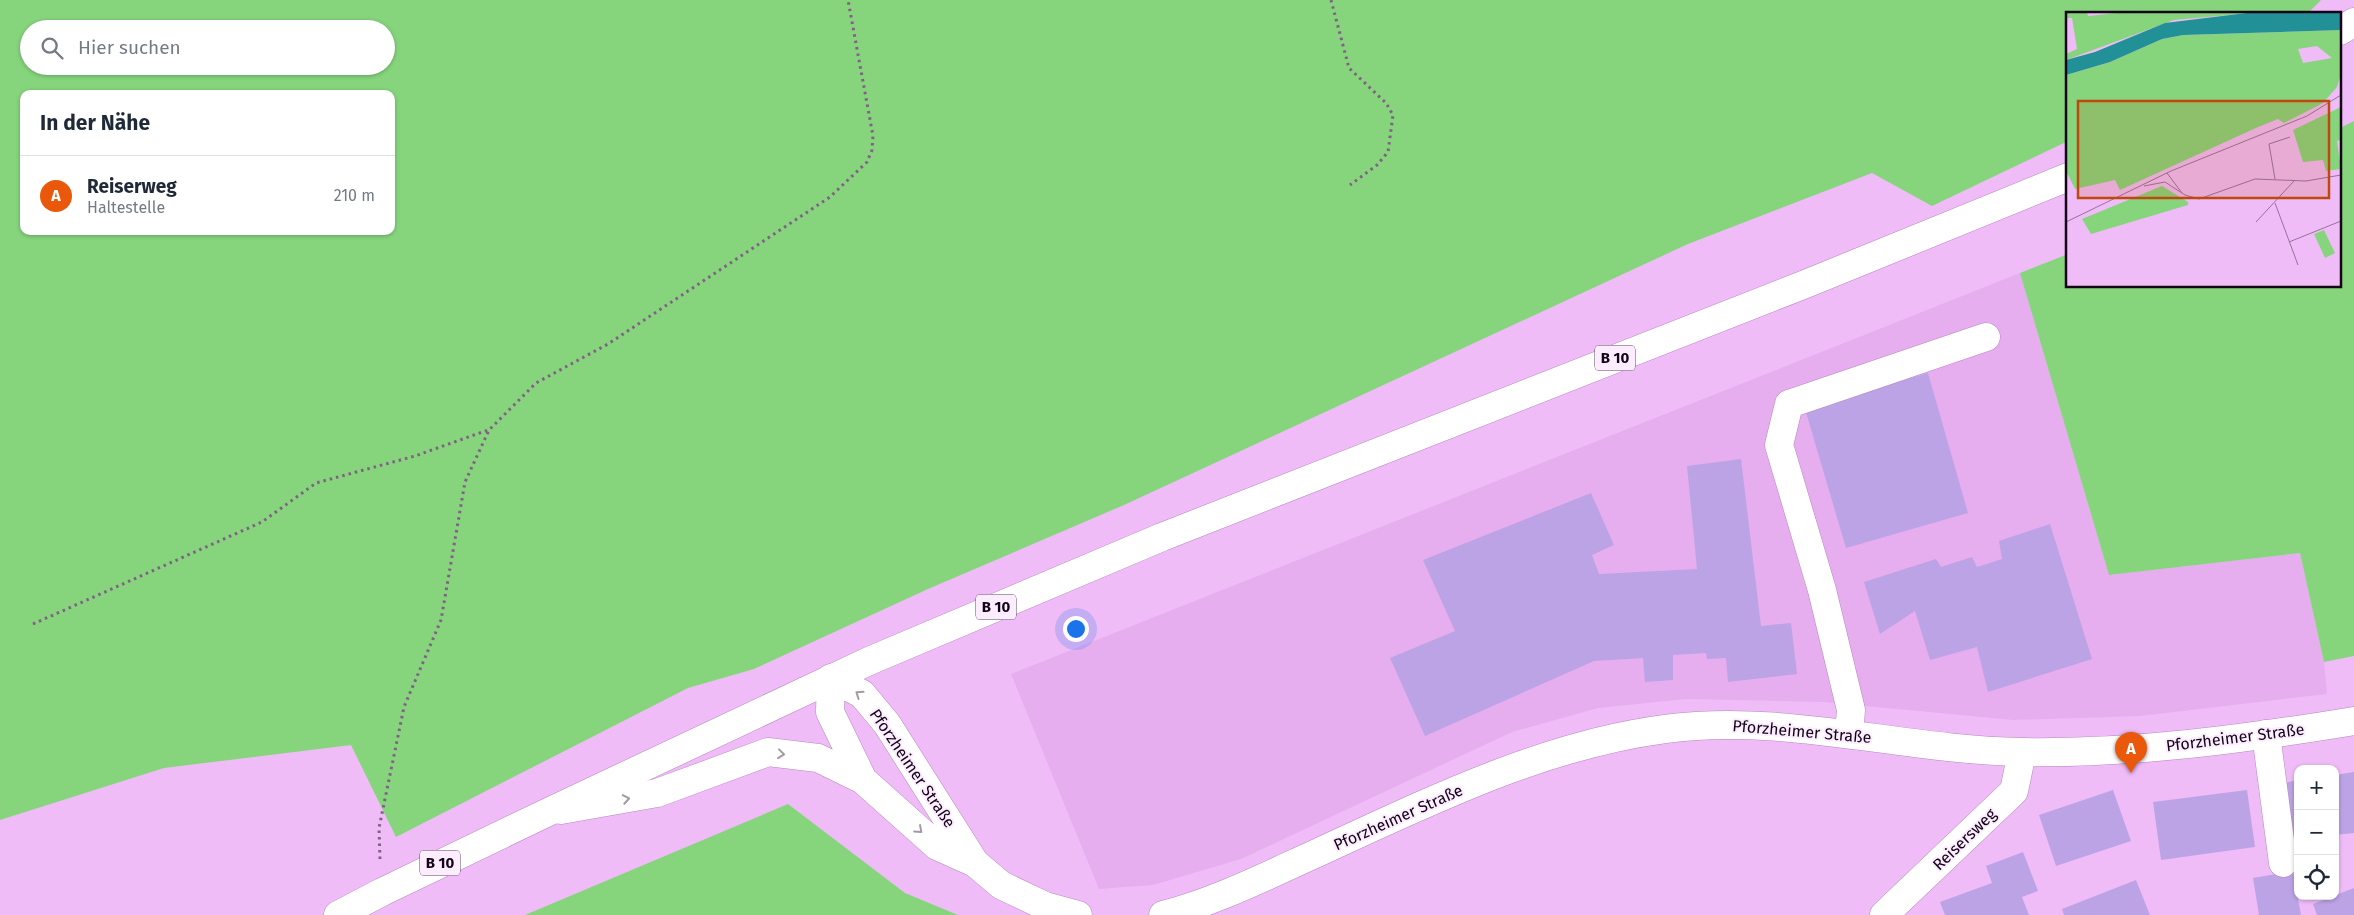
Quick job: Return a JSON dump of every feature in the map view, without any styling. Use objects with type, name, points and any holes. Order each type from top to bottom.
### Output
[{"type":"street","points":[[2342,30],[2354,22]]},
{"type":"street","name":"B 10","points":[[338,915],[544,814],[831,678],[1162,537],[1808,283],[2066,178]]},
{"type":"street","points":[[1848,734],[1851,710],[1822,590],[1779,445],[1789,404],[1986,337]]},
{"type":"street","name":"Pforzheimer Straße","points":[[863,780],[830,712],[831,678],[862,694],[887,724],[976,863],[1001,885],[1045,906],[1078,915]]},
{"type":"street","name":"Pforzheimer Straße","points":[[1162,915],[1223,896],[1482,780],[1534,761],[1591,744],[1663,729],[1740,724],[2022,752],[2180,745],[2354,722]]},
{"type":"street","points":[[2266,734],[2283,863]]},
{"type":"street","name":"Pforzheimer Straße","points":[[544,814],[657,793],[768,752],[818,758],[863,780],[937,846],[976,863]]},
{"type":"street","name":"Reisersweg","points":[[1884,915],[2014,791],[2022,752]]},
{"type":"path","points":[[382,892],[379,828],[404,707],[441,620],[466,482],[489,430],[536,382],[608,344],[830,197],[867,162],[872,150],[873,136],[848,0]]},
{"type":"path","points":[[1331,0],[1349,68],[1386,103],[1393,116],[1388,152],[1378,165],[1350,185]]},
{"type":"path","points":[[32,624],[262,522],[316,483],[415,456],[489,430]]},
{"type":"shaded area","points":[[2020,273],[2109,575],[2300,553],[2324,662],[2327,694],[2141,716],[2013,720],[1824,702],[1686,699],[1598,708],[1512,732],[1241,859],[1153,885],[1099,889],[1011,674]]},
{"type":"green space","points":[[0,0],[2321,0],[2309,12],[2066,12],[2066,142],[1932,206],[1872,173],[1688,244],[1124,505],[928,589],[754,669],[688,688],[396,837],[351,745],[164,768],[0,820]]},
{"type":"green space","points":[[2354,121],[2354,656],[2324,662],[2300,553],[2109,575],[2020,273],[2066,255],[2066,288],[2342,288],[2342,127]]},
{"type":"green space","points":[[788,804],[905,893],[958,915],[525,915]]},
{"type":"building","points":[[1928,373],[1968,513],[1846,548],[1805,409]]},
{"type":"building","points":[[1741,459],[1761,626],[1791,623],[1797,674],[1728,682],[1726,658],[1707,659],[1706,653],[1673,655],[1673,680],[1645,682],[1643,658],[1594,661],[1425,736],[1390,658],[1455,631],[1423,560],[1591,493],[1614,545],[1592,555],[1599,574],[1697,569],[1687,466]]},
{"type":"building","points":[[2050,524],[2092,659],[1988,692],[1977,647],[1930,660],[1915,611],[1880,634],[1864,582],[1936,559],[1941,567],[1972,557],[1977,567],[2002,559],[1999,541]]},
{"type":"building","points":[[2354,772],[2354,833],[2339,835],[2339,774]]},
{"type":"building","points":[[2294,781],[2294,842],[2291,842],[2283,783]]},
{"type":"building","points":[[2113,790],[2131,841],[2056,866],[2039,815]]},
{"type":"building","points":[[2247,790],[2255,847],[2161,860],[2153,802]]},
{"type":"building","points":[[2023,852],[2038,891],[2022,897],[2029,915],[1945,915],[1940,902],[1992,883],[1986,866]]},
{"type":"building","points":[[2293,871],[2294,900],[2298,900],[2301,915],[2259,915],[2253,878]]},
{"type":"building","points":[[2136,880],[2150,915],[2064,915],[2062,909]]},
{"type":"building","points":[[2354,888],[2354,915],[2317,915],[2313,904],[2323,900],[2339,900],[2339,894]]},
{"type":"place","name":"Reiserweg","points":[[2131,773]]}]
